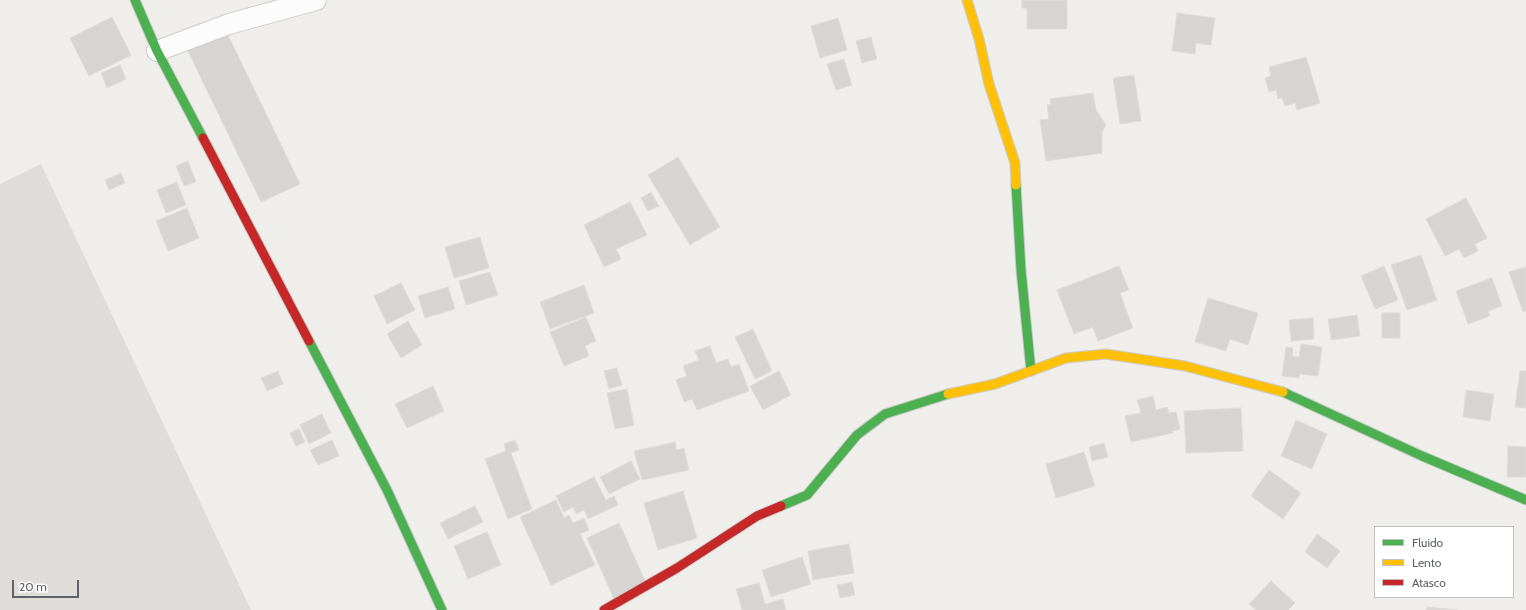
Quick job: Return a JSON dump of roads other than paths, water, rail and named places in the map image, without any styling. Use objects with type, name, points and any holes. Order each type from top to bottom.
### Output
[{"type":"street","points":[[134,0],[157,51],[387,490],[442,610]]},
{"type":"street","points":[[157,51],[229,24],[316,0]]},
{"type":"street","points":[[967,0],[980,39],[989,84],[1015,163],[1021,270],[1031,371]]},
{"type":"street","points":[[604,610],[678,568],[757,516],[807,495],[857,435],[886,414],[940,396],[995,384],[1066,358],[1106,354],[1185,366],[1282,392],[1422,456],[1526,500]]}]
